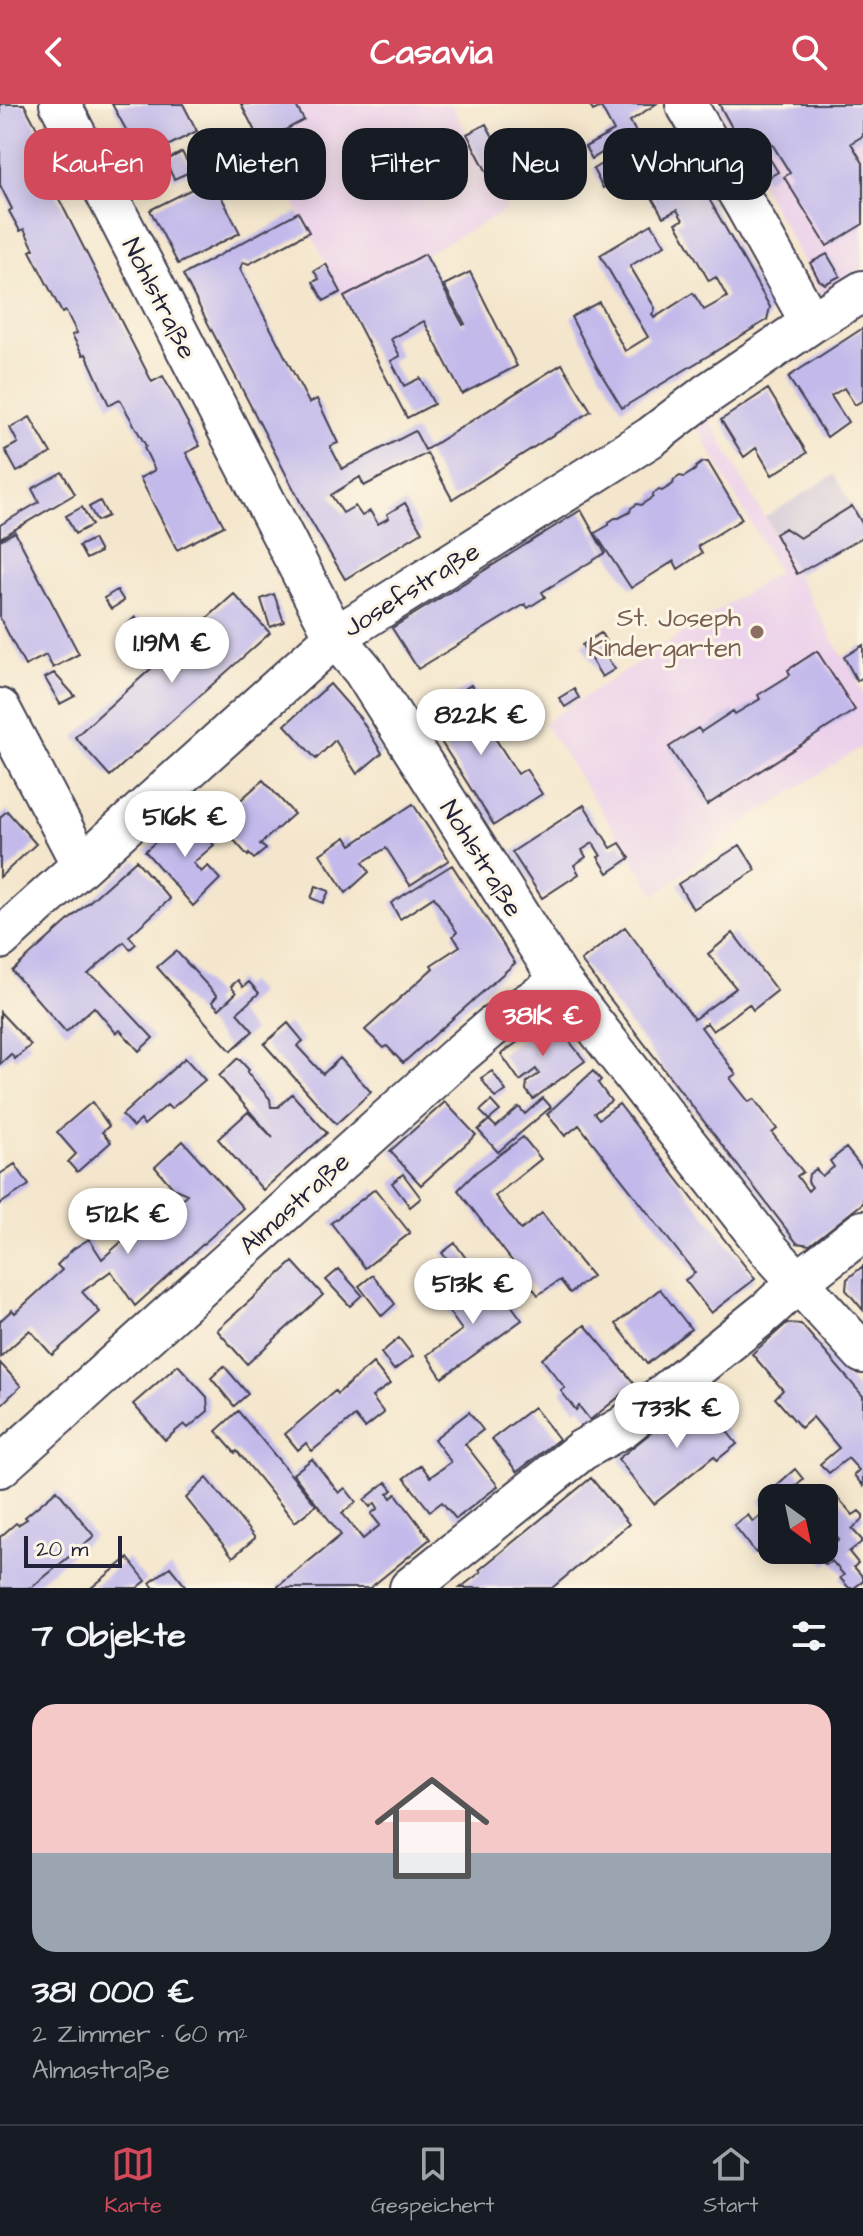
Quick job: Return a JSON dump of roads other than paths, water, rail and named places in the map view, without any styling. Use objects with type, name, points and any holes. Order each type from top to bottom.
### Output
[{"type":"street","name":"Nohlstraße","points":[[60,104],[335,637],[363,670],[561,982],[770,1251],[863,1353]]},
{"type":"street","points":[[686,104],[811,323]]},
{"type":"street","name":"Josefstraße","points":[[0,939],[335,637],[651,437],[707,394],[863,291]]},
{"type":"street","points":[[0,709],[82,865]]},
{"type":"street","name":"Almastraße","points":[[0,1467],[458,1056],[492,1027],[561,982]]},
{"type":"street","points":[[410,1588],[582,1450],[623,1427],[863,1231]]},
{"type":"place","name":"St. Joseph Kindergarten","points":[[757,632]]}]
